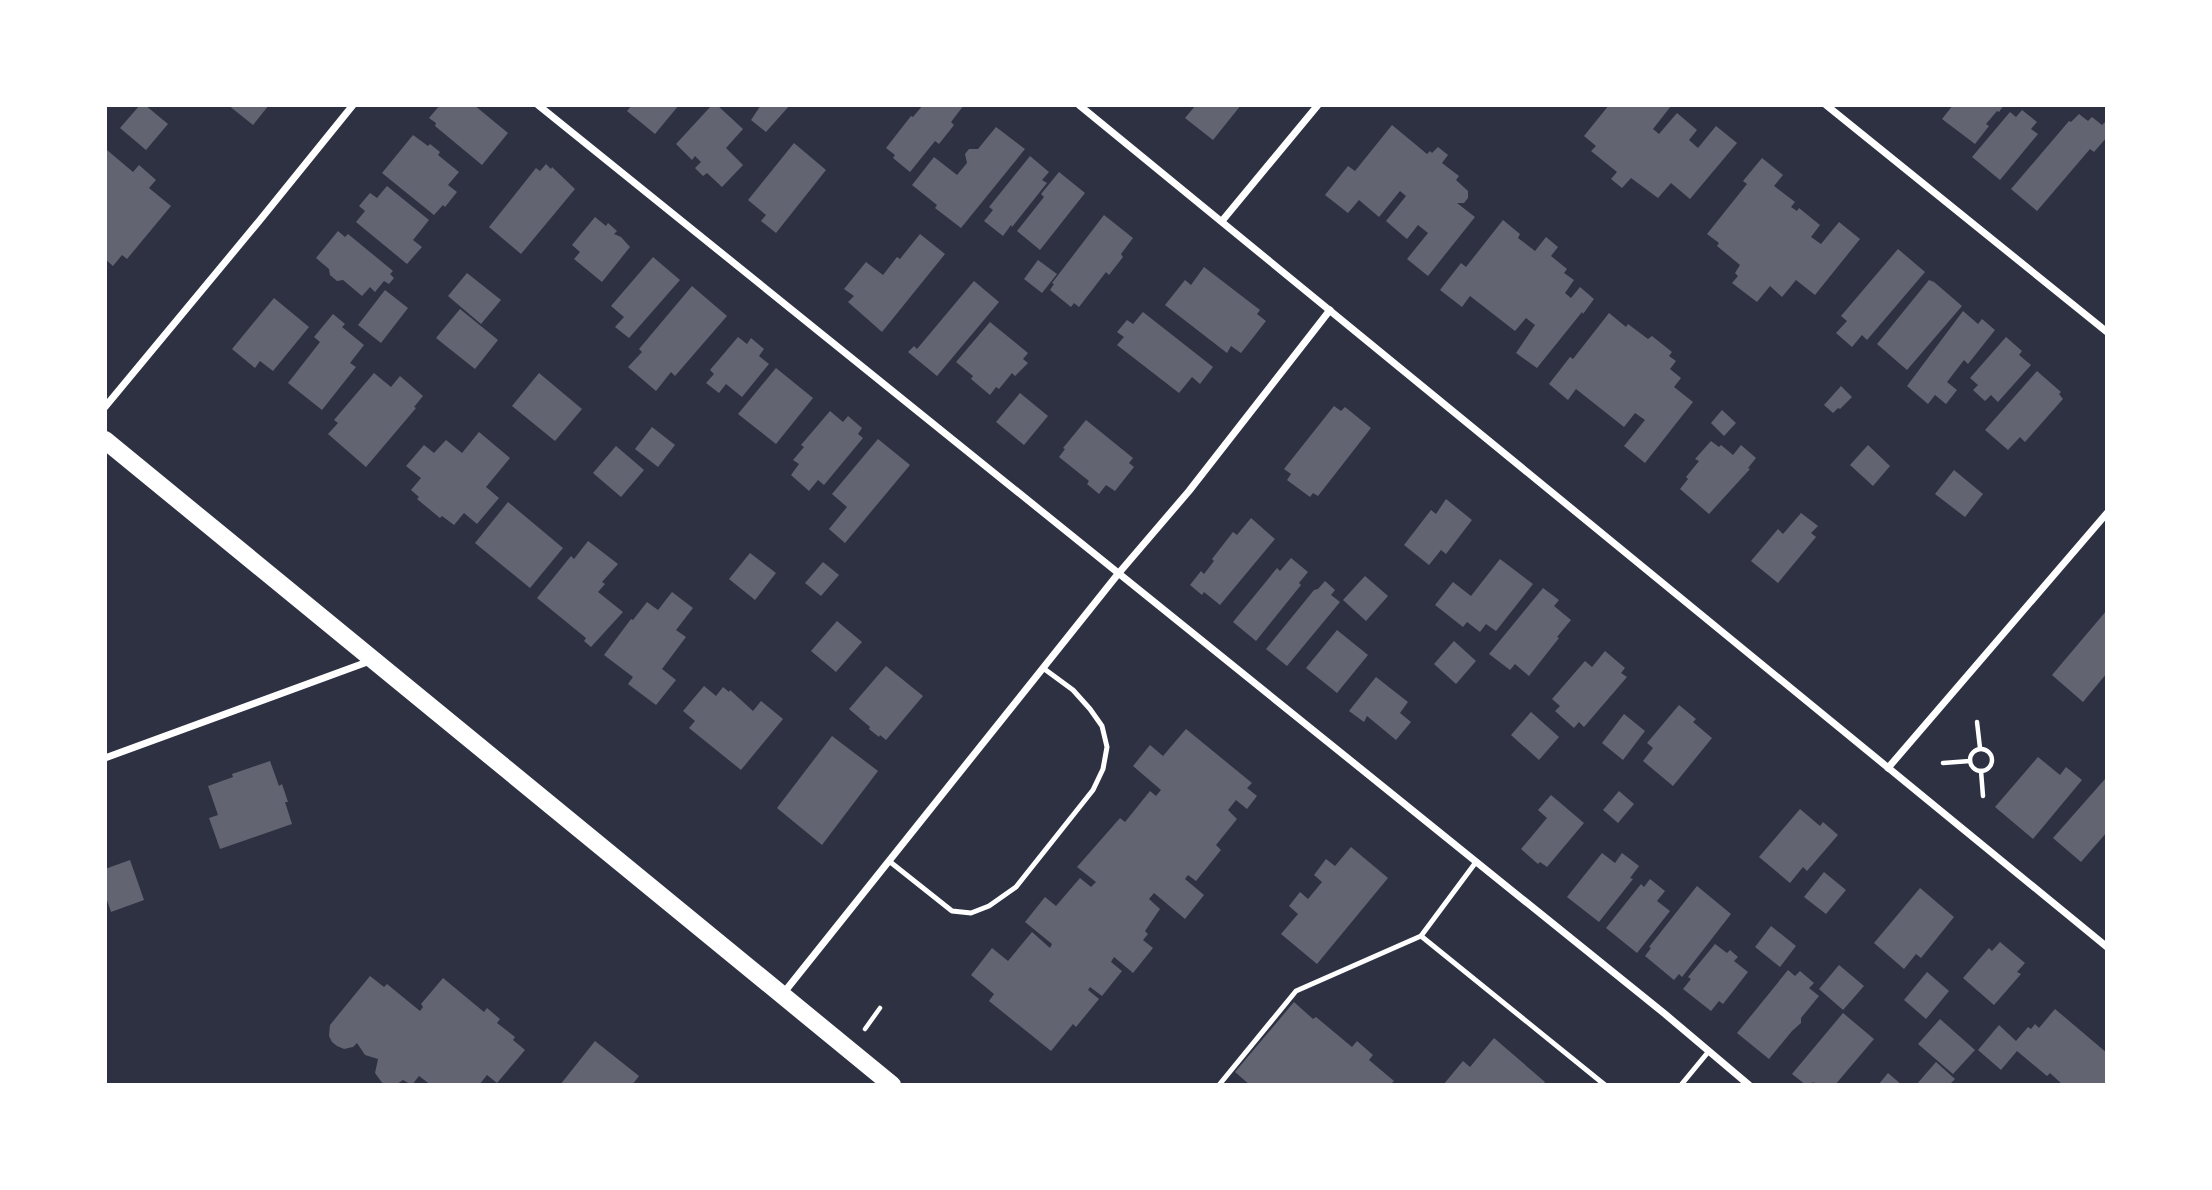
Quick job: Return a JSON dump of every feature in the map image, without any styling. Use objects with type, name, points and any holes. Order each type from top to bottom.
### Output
[{"type":"main road","points":[[105,440],[892,1085]]},
{"type":"street","points":[[105,407],[353,105]]},
{"type":"street","points":[[538,105],[1655,1005],[1749,1085]]},
{"type":"street","points":[[1079,105],[2107,947]]},
{"type":"street","points":[[1222,221],[1318,105]]},
{"type":"street","points":[[1826,105],[2107,332]]},
{"type":"street","points":[[782,995],[1118,574],[1189,491],[1330,310]]},
{"type":"street","points":[[1888,768],[2107,513]]},
{"type":"street","points":[[105,758],[374,660]]},
{"type":"lane","points":[[889,862],[952,911],[971,913],[989,906],[1016,887],[1093,790],[1107,747],[1102,726],[1090,709],[1073,690],[1043,668]]},
{"type":"lane","points":[[1219,1085],[1296,991],[1421,936],[1476,862]]},
{"type":"lane","points":[[1421,936],[1605,1085]]},
{"type":"lane","points":[[1681,1085],[1709,1051]]},
{"type":"path","points":[[1977,722],[1980,748]]},
{"type":"path","points":[[1980,748],[1990,752],[1993,759],[1991,766],[1981,771],[1974,769],[1970,761],[1973,752],[1980,748]]},
{"type":"path","points":[[1943,763],[1970,761]]},
{"type":"path","points":[[1981,771],[1983,796]]},
{"type":"path","points":[[865,1029],[880,1008]]},
{"type":"building","points":[[140,105],[145,105],[168,124],[146,150],[120,128]]},
{"type":"building","points":[[228,105],[269,105],[253,125]]},
{"type":"building","points":[[440,105],[474,105],[508,133],[482,165],[429,118]]},
{"type":"building","points":[[632,105],[679,105],[655,134],[627,111]]},
{"type":"building","points":[[712,105],[717,105],[743,129],[726,148],[743,165],[722,187],[707,173],[703,176],[695,168],[701,162],[695,156],[692,160],[676,144]]},
{"type":"building","points":[[761,105],[790,105],[766,132],[751,120]]},
{"type":"building","points":[[923,105],[964,105],[951,122],[954,125],[939,144],[935,141],[910,172],[893,158],[895,155],[886,148]]},
{"type":"building","points":[[1196,105],[1241,105],[1213,140],[1185,118]]},
{"type":"building","points":[[1609,105],[1669,105],[1671,106],[1653,129],[1659,134],[1677,113],[1697,130],[1689,140],[1698,148],[1716,126],[1737,143],[1690,199],[1671,183],[1658,198],[1631,178],[1622,188],[1611,179],[1617,172],[1591,151],[1596,146],[1584,136]]},
{"type":"building","points":[[1953,105],[2004,105],[1986,124],[1989,126],[1975,144],[1942,119]]},
{"type":"building","points":[[2022,110],[2037,122],[2031,129],[2038,134],[2000,180],[1972,157],[2010,112],[2016,117]]},
{"type":"building","points":[[2079,114],[2088,121],[2092,117],[2102,125],[2105,122],[2107,137],[2094,152],[2090,149],[2037,211],[2011,189],[2069,121]]},
{"type":"building","points":[[1392,125],[1427,154],[1438,147],[1448,155],[1442,163],[1459,176],[1456,180],[1468,191],[1468,198],[1464,203],[1457,203],[1475,217],[1428,276],[1407,259],[1428,233],[1418,225],[1407,239],[1386,221],[1406,196],[1400,191],[1379,217],[1359,200],[1348,213],[1325,195],[1348,166],[1355,171]]},
{"type":"building","points":[[996,127],[1025,149],[961,228],[935,208],[937,205],[912,185],[934,157],[957,175],[967,163],[965,154],[969,149],[978,149]]},
{"type":"building","points":[[413,135],[440,152],[438,155],[459,172],[448,185],[457,192],[445,207],[443,205],[434,215],[382,173]]},
{"type":"building","points":[[794,143],[826,170],[776,233],[761,221],[766,215],[748,200]]},
{"type":"building","points":[[107,150],[133,172],[139,165],[156,180],[149,188],[171,206],[127,259],[122,255],[113,266],[105,259]]},
{"type":"building","points":[[1030,156],[1049,172],[1042,180],[1047,183],[1003,236],[984,221],[993,210],[989,207]]},
{"type":"building","points":[[1762,158],[1783,175],[1774,186],[1795,202],[1791,207],[1797,211],[1799,208],[1820,225],[1811,237],[1821,244],[1839,222],[1860,239],[1815,295],[1796,280],[1782,297],[1770,286],[1757,302],[1732,283],[1738,276],[1735,273],[1740,265],[1707,234],[1747,184],[1743,181]]},
{"type":"building","points":[[546,164],[575,189],[521,254],[489,227],[536,168],[540,171]]},
{"type":"building","points":[[1059,172],[1085,193],[1040,250],[1017,231],[1044,197],[1041,194]]},
{"type":"building","points":[[387,186],[429,220],[413,240],[422,247],[407,264],[356,222],[365,211],[359,206],[370,193],[377,198]]},
{"type":"building","points":[[1104,215],[1133,238],[1109,275],[1106,272],[1079,307],[1074,303],[1071,307],[1050,290],[1054,284],[1052,283]]},
{"type":"building","points":[[595,217],[606,226],[608,223],[617,231],[614,234],[630,247],[602,282],[574,259],[580,252],[572,245]]},
{"type":"building","points":[[1503,220],[1520,234],[1518,238],[1535,251],[1546,237],[1558,247],[1551,256],[1567,269],[1564,273],[1574,280],[1565,293],[1571,298],[1580,287],[1594,299],[1537,368],[1516,353],[1535,325],[1526,318],[1515,331],[1470,296],[1462,307],[1440,290],[1461,263],[1466,267]]},
{"type":"building","points":[[338,231],[345,237],[348,234],[393,271],[390,274],[394,278],[389,284],[384,281],[375,292],[370,287],[362,296],[343,280],[337,281],[330,275],[329,269],[316,258]]},
{"type":"building","points":[[920,234],[945,254],[882,332],[848,302],[854,296],[844,289],[866,262],[883,275]]},
{"type":"building","points":[[1898,249],[1925,272],[1867,340],[1862,335],[1852,347],[1836,333],[1847,321],[1841,316]]},
{"type":"building","points":[[653,257],[680,280],[629,338],[615,327],[624,317],[611,306]]},
{"type":"building","points":[[1038,260],[1057,274],[1042,293],[1024,279]]},
{"type":"building","points":[[1204,267],[1260,310],[1257,314],[1266,321],[1241,353],[1231,346],[1227,353],[1165,305],[1185,280],[1191,285]]},
{"type":"building","points":[[467,273],[501,300],[481,324],[448,296]]},
{"type":"building","points":[[1929,280],[1962,306],[1907,370],[1877,344]]},
{"type":"building","points":[[974,281],[999,302],[937,376],[908,352],[914,346],[917,349]]},
{"type":"building","points":[[692,286],[727,316],[675,376],[671,372],[656,391],[628,367],[642,352],[639,349]]},
{"type":"building","points":[[385,290],[408,308],[381,343],[358,325]]},
{"type":"building","points":[[274,298],[309,327],[273,371],[260,361],[255,368],[232,349]]},
{"type":"building","points":[[460,309],[498,340],[475,369],[436,338]]},
{"type":"building","points":[[1963,311],[1978,324],[1982,319],[1995,330],[1968,364],[1964,360],[1947,382],[1957,390],[1946,404],[1935,395],[1928,404],[1907,386]]},
{"type":"building","points":[[1143,312],[1213,367],[1200,384],[1192,377],[1179,393],[1117,345],[1124,337],[1117,332],[1127,320],[1133,324]]},
{"type":"building","points":[[1609,313],[1626,327],[1628,324],[1648,339],[1652,336],[1672,352],[1669,356],[1676,361],[1670,369],[1681,378],[1674,387],[1693,402],[1645,463],[1624,446],[1645,420],[1635,413],[1624,427],[1576,389],[1568,400],[1549,384],[1570,357],[1573,359]]},
{"type":"building","points":[[333,314],[345,324],[342,327],[364,345],[350,363],[356,367],[322,410],[288,383],[320,342],[314,337]]},
{"type":"building","points":[[990,322],[1028,353],[1023,359],[1028,363],[1015,376],[1012,373],[999,389],[996,387],[990,395],[956,362]]},
{"type":"building","points":[[738,337],[747,344],[751,338],[764,349],[759,356],[769,364],[742,397],[726,384],[719,393],[706,383],[714,374],[710,370]]},
{"type":"building","points":[[2006,337],[2022,351],[2019,355],[2031,365],[1998,402],[1991,395],[1985,401],[1973,390],[1978,385],[1970,378]]},
{"type":"building","points":[[776,368],[813,398],[776,444],[738,414]]},
{"type":"building","points":[[2037,371],[2061,392],[2059,394],[2063,399],[2025,442],[2020,437],[2008,450],[1985,430]]},
{"type":"building","points":[[374,373],[391,387],[400,376],[423,396],[366,467],[328,434],[338,423],[334,420]]},
{"type":"building","points":[[539,373],[582,409],[555,441],[512,406]]},
{"type":"building","points":[[1841,386],[1852,397],[1833,413],[1824,405]]},
{"type":"building","points":[[1020,393],[1048,416],[1024,445],[996,422]]},
{"type":"building","points":[[1334,406],[1341,411],[1345,407],[1371,428],[1318,496],[1313,493],[1310,497],[1287,480],[1291,474],[1284,469]]},
{"type":"building","points":[[1722,410],[1736,423],[1724,436],[1711,423]]},
{"type":"building","points":[[830,411],[843,422],[848,416],[862,428],[858,434],[863,438],[824,485],[818,480],[809,491],[791,475],[799,464],[793,460],[804,447],[801,445]]},
{"type":"building","points":[[1086,420],[1133,458],[1129,463],[1134,467],[1115,491],[1106,485],[1099,494],[1087,484],[1089,481],[1059,457]]},
{"type":"building","points":[[652,427],[675,445],[658,467],[635,449]]},
{"type":"building","points":[[479,432],[510,458],[486,487],[499,498],[477,524],[464,513],[454,525],[442,516],[440,518],[417,499],[419,497],[411,490],[421,478],[406,466],[424,445],[434,453],[446,440],[462,453]]},
{"type":"building","points":[[878,439],[910,465],[845,543],[829,529],[847,507],[832,494]]},
{"type":"building","points":[[1711,441],[1733,455],[1741,445],[1756,458],[1748,468],[1750,469],[1709,514],[1680,489],[1699,461],[1695,459]]},
{"type":"building","points":[[1868,445],[1890,466],[1873,486],[1850,465]]},
{"type":"building","points":[[616,446],[644,470],[621,497],[593,473]]},
{"type":"building","points":[[1954,470],[1983,494],[1965,517],[1935,494]]},
{"type":"building","points":[[1446,499],[1472,520],[1446,554],[1441,550],[1429,565],[1404,545],[1431,510],[1436,514]]},
{"type":"building","points":[[508,502],[563,548],[530,588],[475,543]]},
{"type":"building","points":[[1801,513],[1818,526],[1811,533],[1816,537],[1778,583],[1751,561],[1778,529],[1783,534]]},
{"type":"building","points":[[1251,518],[1275,539],[1220,605],[1190,585],[1201,571],[1204,574],[1233,532],[1237,535]]},
{"type":"building","points":[[588,541],[618,564],[602,582],[605,584],[598,592],[623,612],[591,647],[584,641],[586,638],[537,598],[571,556],[574,559]]},
{"type":"building","points":[[750,553],[776,573],[755,600],[729,579]]},
{"type":"building","points":[[1291,558],[1308,572],[1299,583],[1301,585],[1256,641],[1233,622],[1277,568],[1280,571]]},
{"type":"building","points":[[1500,559],[1533,584],[1496,631],[1486,624],[1480,632],[1467,622],[1463,627],[1435,605],[1453,582],[1471,596]]},
{"type":"building","points":[[823,562],[839,575],[821,596],[805,583]]},
{"type":"building","points":[[1365,576],[1388,596],[1366,621],[1343,600]]},
{"type":"building","points":[[1325,581],[1335,590],[1331,595],[1340,602],[1287,666],[1266,649],[1314,590]]},
{"type":"building","points":[[1543,588],[1559,600],[1554,606],[1571,620],[1529,676],[1515,664],[1510,670],[1489,654]]},
{"type":"building","points":[[672,592],[693,608],[676,630],[686,637],[662,669],[676,680],[656,705],[628,684],[633,677],[604,655],[647,602],[658,610]]},
{"type":"building","points":[[2107,610],[2107,673],[2083,702],[2052,675]]},
{"type":"building","points":[[837,621],[862,642],[836,672],[811,651]]},
{"type":"building","points":[[1337,630],[1368,655],[1337,693],[1306,668]]},
{"type":"building","points":[[1454,641],[1476,661],[1456,684],[1434,664]]},
{"type":"building","points":[[1605,651],[1625,668],[1621,673],[1627,677],[1584,727],[1579,722],[1574,728],[1555,711],[1560,706],[1552,699],[1585,661],[1592,667]]},
{"type":"building","points":[[886,666],[923,696],[886,740],[869,729],[870,727],[849,709]]},
{"type":"building","points":[[1376,677],[1408,702],[1400,713],[1411,722],[1396,740],[1367,716],[1364,722],[1349,711]]},
{"type":"building","points":[[704,686],[716,696],[723,687],[729,692],[730,690],[753,711],[761,701],[783,719],[741,770],[689,728],[695,721],[683,711]]},
{"type":"building","points":[[1679,705],[1696,719],[1693,722],[1712,738],[1673,786],[1643,761],[1653,748],[1647,743]]},
{"type":"building","points":[[1531,712],[1559,737],[1539,760],[1511,735]]},
{"type":"building","points":[[1624,714],[1645,731],[1623,760],[1602,743]]},
{"type":"building","points":[[1186,729],[1252,783],[1247,788],[1257,796],[1247,809],[1236,800],[1228,810],[1237,819],[1216,845],[1221,850],[1196,881],[1188,875],[1185,879],[1204,895],[1185,919],[1154,893],[1149,899],[1160,909],[1145,931],[1148,934],[1143,940],[1153,948],[1133,973],[1114,957],[1111,962],[1122,971],[1102,996],[1090,987],[1088,990],[1099,999],[1076,1027],[1073,1024],[1051,1051],[989,1001],[994,994],[971,975],[992,948],[1008,961],[1032,932],[1050,948],[1052,944],[1025,922],[1045,897],[1056,906],[1080,878],[1091,887],[1096,882],[1077,867],[1120,818],[1125,822],[1150,791],[1156,796],[1161,790],[1133,766],[1150,745],[1163,756]]},
{"type":"building","points":[[832,736],[878,771],[822,845],[777,808]]},
{"type":"building","points":[[2038,757],[2060,775],[2066,767],[2082,780],[2033,839],[1995,807]]},
{"type":"building","points":[[270,761],[279,786],[282,784],[292,824],[220,849],[209,818],[218,815],[208,786],[233,777],[232,774]]},
{"type":"building","points":[[2105,779],[2107,832],[2081,862],[2053,838]]},
{"type":"building","points":[[1619,791],[1634,804],[1618,823],[1603,810]]},
{"type":"building","points":[[1551,795],[1584,823],[1547,867],[1540,862],[1538,864],[1521,849],[1547,818],[1538,810]]},
{"type":"building","points":[[1800,809],[1820,826],[1823,822],[1838,835],[1807,871],[1803,867],[1790,883],[1759,857]]},
{"type":"building","points":[[1351,847],[1388,878],[1317,964],[1281,934],[1298,914],[1289,906],[1300,892],[1308,899],[1322,882],[1314,875],[1326,859],[1335,866]]},
{"type":"building","points":[[1602,853],[1615,863],[1622,853],[1639,866],[1630,878],[1633,879],[1599,922],[1567,897]]},
{"type":"building","points":[[130,860],[144,900],[111,912],[105,894],[105,869]]},
{"type":"building","points":[[1824,872],[1846,890],[1826,914],[1804,897]]},
{"type":"building","points":[[1650,879],[1665,891],[1657,901],[1670,911],[1637,953],[1606,928],[1641,884],[1644,887]]},
{"type":"building","points":[[1697,886],[1731,914],[1682,977],[1679,974],[1674,980],[1645,956],[1651,948],[1649,947]]},
{"type":"building","points":[[1920,888],[1954,917],[1921,958],[1916,954],[1904,969],[1874,943]]},
{"type":"building","points":[[1771,926],[1796,946],[1780,967],[1755,947]]},
{"type":"building","points":[[2000,942],[2025,963],[2017,972],[2021,974],[1994,1005],[1963,978],[1989,948],[1992,951]]},
{"type":"building","points":[[1715,944],[1727,953],[1730,950],[1738,957],[1734,961],[1748,972],[1723,1004],[1719,1001],[1711,1011],[1683,989],[1691,979],[1688,977]]},
{"type":"building","points":[[1839,965],[1864,986],[1843,1010],[1819,989]]},
{"type":"building","points":[[1788,970],[1795,976],[1800,971],[1814,983],[1809,988],[1819,996],[1801,1018],[1801,1023],[1769,1059],[1737,1033]]},
{"type":"building","points":[[1927,972],[1949,991],[1926,1019],[1904,1000]]},
{"type":"building","points":[[370,976],[384,987],[387,984],[420,1011],[423,1007],[421,1004],[443,978],[484,1012],[487,1008],[500,1019],[497,1023],[515,1037],[513,1040],[525,1050],[497,1083],[487,1075],[479,1085],[431,1085],[419,1076],[412,1085],[403,1080],[397,1084],[383,1084],[375,1073],[378,1059],[365,1055],[357,1043],[344,1049],[337,1046],[329,1036],[330,1025]]},
{"type":"building","points":[[1294,1002],[1352,1047],[1357,1041],[1373,1055],[1369,1060],[1394,1081],[1390,1085],[1250,1085],[1235,1072]]},
{"type":"building","points":[[2055,1009],[2107,1053],[2107,1085],[2063,1085],[2050,1073],[2047,1076],[2017,1051],[2001,1070],[1978,1050],[1999,1025],[2016,1041],[2028,1027],[2031,1029],[2035,1024],[2039,1028]]},
{"type":"building","points":[[1843,1013],[1874,1039],[1835,1085],[1817,1085],[1813,1082],[1806,1085],[1792,1074]]},
{"type":"building","points":[[1940,1019],[1975,1050],[1953,1074],[1918,1044]]},
{"type":"building","points":[[1494,1038],[1545,1082],[1543,1085],[1443,1085],[1463,1061],[1470,1067]]},
{"type":"building","points":[[595,1041],[639,1076],[632,1085],[560,1085]]},
{"type":"building","points":[[1936,1062],[1955,1079],[1949,1085],[1916,1085]]},
{"type":"building","points":[[1888,1073],[1902,1085],[1878,1085]]}]
